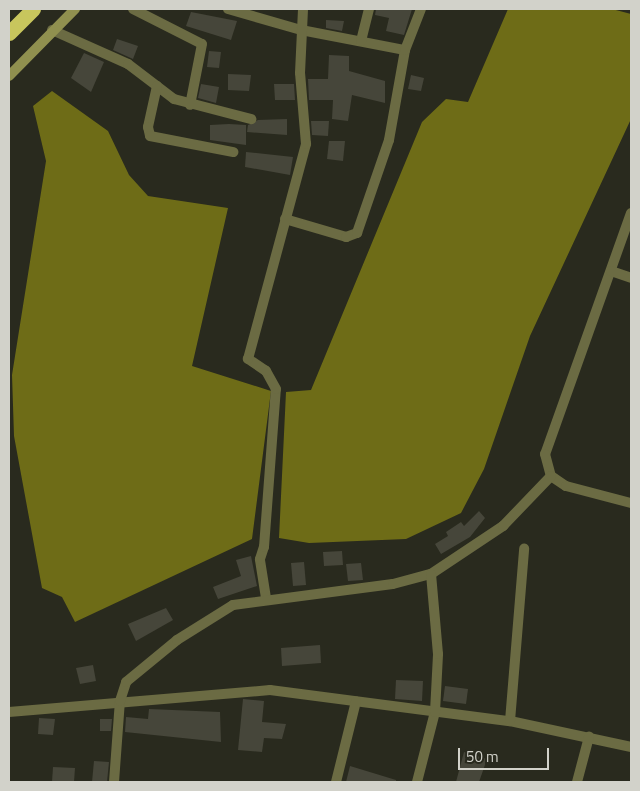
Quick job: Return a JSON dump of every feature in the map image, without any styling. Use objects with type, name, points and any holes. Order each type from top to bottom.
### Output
[{"type":"highway","points":[[9,33],[33,9]]},
{"type":"street","points":[[9,76],[52,30],[75,9]]},
{"type":"street","points":[[133,9],[202,44],[190,105]]},
{"type":"street","points":[[228,9],[301,30],[405,50]]},
{"type":"street","points":[[266,598],[260,559],[264,547],[276,389],[266,371],[248,358],[306,144],[301,30],[303,9]]},
{"type":"street","points":[[361,41],[369,9]]},
{"type":"street","points":[[285,219],[346,237],[357,233],[389,140],[405,50],[421,9]]},
{"type":"street","points":[[52,30],[128,64],[157,86],[190,105],[251,118]]},
{"type":"street","points":[[157,86],[148,127],[150,136],[233,152]]},
{"type":"street","points":[[631,213],[545,454],[551,476],[566,486],[631,503]]},
{"type":"street","points":[[611,271],[631,278]]},
{"type":"street","points":[[114,782],[120,701],[126,682],[177,640],[233,605],[266,598],[346,591],[431,574],[503,526],[551,476]]},
{"type":"street","points":[[510,720],[524,549]]},
{"type":"street","points":[[417,782],[435,712],[438,654],[431,574]]},
{"type":"street","points":[[9,712],[120,701],[270,690],[510,720],[631,747]]},
{"type":"street","points":[[336,782],[356,700]]},
{"type":"street","points":[[577,782],[589,738]]},
{"type":"shaded area","points":[[508,9],[612,9],[631,14],[631,119],[530,336],[484,469],[461,513],[406,539],[309,543],[279,538],[286,392],[311,390],[422,122],[446,99],[468,102]]},
{"type":"shaded area","points":[[52,91],[108,131],[129,175],[148,196],[228,208],[192,366],[271,391],[252,539],[75,622],[62,597],[42,588],[14,436],[12,375],[46,161],[33,106]]},
{"type":"building","points":[[376,9],[412,9],[404,35],[386,31],[389,18],[375,15]]},
{"type":"building","points":[[191,12],[237,21],[231,40],[186,26]]},
{"type":"building","points":[[326,20],[344,21],[342,31],[326,28]]},
{"type":"building","points":[[117,39],[138,46],[133,59],[113,50]]},
{"type":"building","points":[[209,51],[221,52],[219,68],[207,67]]},
{"type":"building","points":[[84,53],[104,62],[91,92],[71,78]]},
{"type":"building","points":[[329,55],[349,56],[349,71],[385,81],[385,103],[352,95],[348,121],[332,119],[333,100],[309,100],[308,79],[328,79]]},
{"type":"building","points":[[228,74],[251,75],[249,91],[228,90]]},
{"type":"building","points":[[411,75],[424,78],[421,91],[408,89]]},
{"type":"building","points":[[201,84],[219,87],[216,103],[198,98]]},
{"type":"building","points":[[274,84],[294,84],[295,100],[275,100]]},
{"type":"building","points":[[287,119],[287,135],[247,132],[248,125],[258,120]]},
{"type":"building","points":[[311,121],[329,121],[328,136],[312,135]]},
{"type":"building","points":[[210,125],[246,125],[246,145],[210,140]]},
{"type":"building","points":[[329,141],[345,141],[343,161],[327,159]]},
{"type":"building","points":[[246,152],[293,157],[290,175],[245,167]]},
{"type":"building","points":[[479,511],[485,518],[470,537],[441,554],[435,544],[448,536],[446,532],[461,522],[464,526]]},
{"type":"building","points":[[342,551],[343,565],[324,566],[323,552]]},
{"type":"building","points":[[251,556],[257,586],[218,599],[213,587],[241,576],[236,560]]},
{"type":"building","points":[[304,562],[306,585],[293,586],[291,563]]},
{"type":"building","points":[[361,563],[363,580],[348,581],[346,564]]},
{"type":"building","points":[[166,608],[173,620],[136,641],[128,624]]},
{"type":"building","points":[[320,645],[321,663],[282,666],[281,648]]},
{"type":"building","points":[[93,665],[96,681],[80,684],[76,668]]},
{"type":"building","points":[[396,680],[423,681],[422,701],[395,699]]},
{"type":"building","points":[[445,686],[468,689],[466,704],[443,701]]},
{"type":"building","points":[[243,699],[264,701],[262,722],[286,724],[282,739],[264,738],[262,752],[238,750]]},
{"type":"building","points":[[149,709],[220,712],[221,742],[125,732],[126,717],[148,719]]},
{"type":"building","points":[[39,718],[55,719],[53,735],[38,734]]},
{"type":"building","points":[[100,719],[112,719],[111,731],[100,731]]},
{"type":"building","points":[[464,752],[487,759],[479,782],[456,782]]},
{"type":"building","points":[[94,761],[109,762],[107,782],[92,782]]},
{"type":"building","points":[[350,766],[396,780],[396,782],[346,782]]},
{"type":"building","points":[[53,767],[75,768],[74,782],[52,782]]}]
